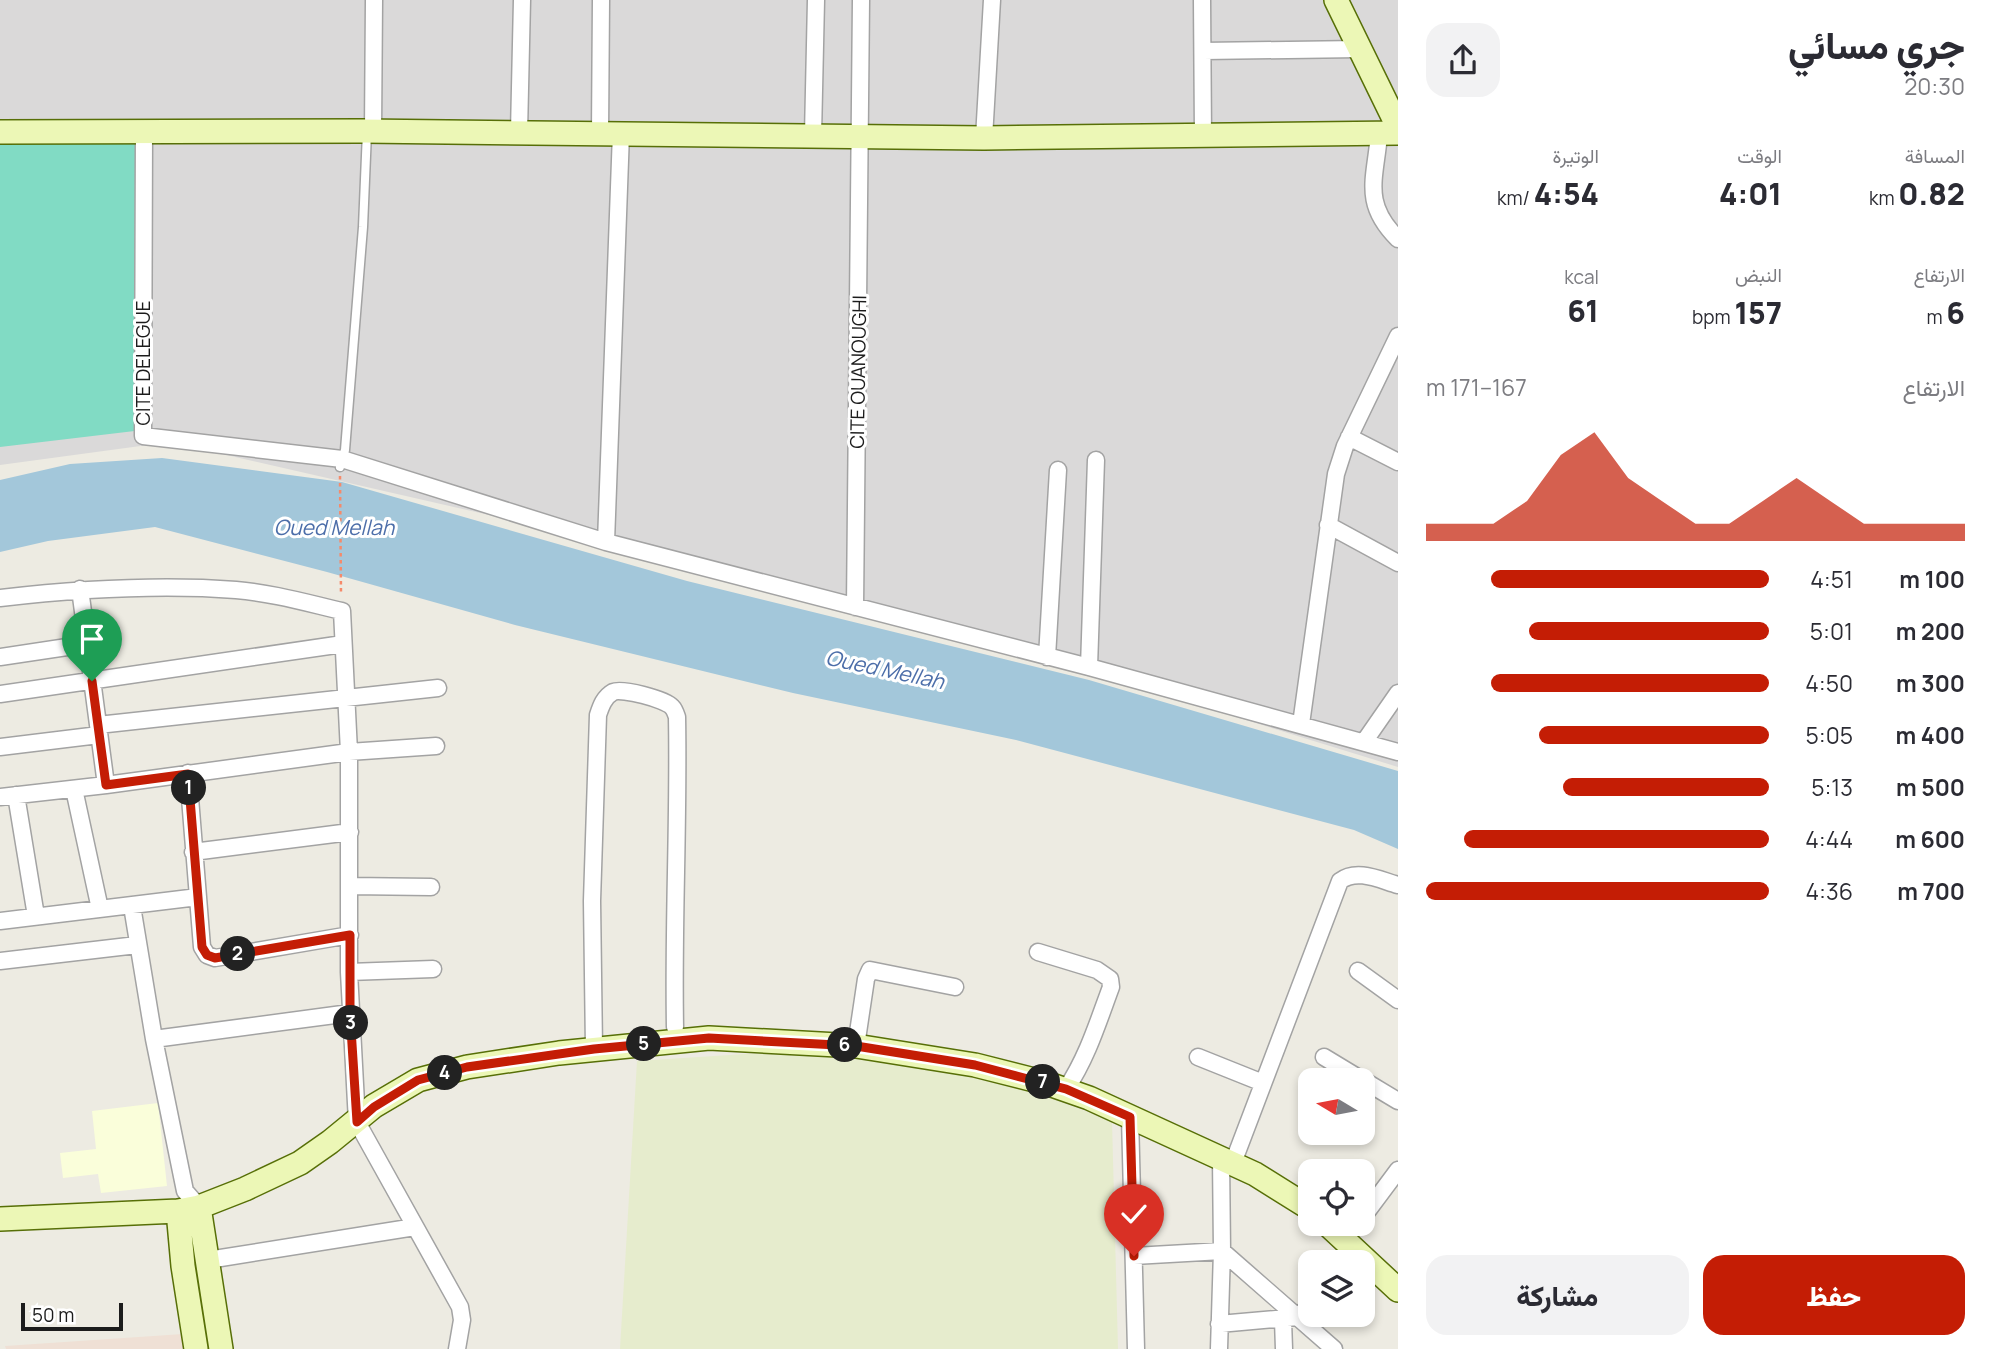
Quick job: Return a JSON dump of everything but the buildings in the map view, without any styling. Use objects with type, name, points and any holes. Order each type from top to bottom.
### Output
[{"type":"street","points":[[370,131],[374,0]]},
{"type":"street","points":[[519,132],[522,0]]},
{"type":"street","points":[[601,0],[611,133],[606,542]]},
{"type":"street","points":[[813,135],[816,0]]},
{"type":"street","name":"CITE OUANOUGHI","points":[[855,607],[861,0]]},
{"type":"street","points":[[984,138],[992,0]]},
{"type":"street","points":[[1202,0],[1203,136]]},
{"type":"street","points":[[1336,0],[1360,50],[1392,132],[1373,188],[1374,203],[1384,225],[1398,239]]},
{"type":"street","points":[[1203,51],[1360,50]]},
{"type":"street","name":"CITE DELEGUE","points":[[144,131],[143,436],[341,463]]},
{"type":"street","points":[[0,132],[370,131],[984,138],[1392,132]]},
{"type":"street","points":[[1301,724],[1336,474],[1349,437],[1398,336]]},
{"type":"street","points":[[1349,437],[1398,462]]},
{"type":"street","points":[[1089,667],[1096,460]]},
{"type":"street","points":[[341,463],[606,542],[1089,667],[1398,752]]},
{"type":"street","points":[[1047,657],[1058,470]]},
{"type":"street","points":[[1328,526],[1398,563]]},
{"type":"street","points":[[0,598],[80,589],[154,587],[239,590],[341,609],[351,832],[350,1013],[357,1122],[460,1307],[462,1320],[457,1349]]},
{"type":"street","points":[[80,589],[106,785]]},
{"type":"street","points":[[0,657],[87,644]]},
{"type":"street","points":[[0,694],[343,644]]},
{"type":"street","points":[[0,747],[98,730],[347,697],[438,688]]},
{"type":"street","points":[[594,1049],[592,901],[598,715],[602,702],[611,693],[620,690],[664,701],[673,708],[677,717],[679,793],[673,941],[675,1027]]},
{"type":"street","points":[[1364,742],[1398,693]]},
{"type":"street","points":[[36,916],[8,796],[349,752],[436,746]]},
{"type":"street","points":[[188,774],[202,947],[207,955],[215,958],[350,935]]},
{"type":"street","points":[[74,789],[100,909]]},
{"type":"street","points":[[193,852],[351,832]]},
{"type":"street","points":[[1219,1349],[1227,1161],[1264,1083],[1340,881],[1352,875],[1364,876],[1398,886]]},
{"type":"street","points":[[350,886],[431,887]]},
{"type":"street","points":[[0,921],[198,897]]},
{"type":"street","points":[[132,906],[154,1039],[187,1203],[208,1260],[221,1349]]},
{"type":"street","points":[[0,961],[137,945]]},
{"type":"street","points":[[1038,952],[1097,970],[1110,979],[1111,987],[1094,1035],[1066,1089]]},
{"type":"street","points":[[349,972],[433,969]]},
{"type":"street","points":[[856,1046],[866,979],[870,970],[955,987]]},
{"type":"street","points":[[1358,971],[1398,1000]]},
{"type":"street","points":[[154,1039],[350,1013]]},
{"type":"street","points":[[0,1219],[187,1203],[245,1189],[300,1163],[374,1107],[418,1080],[467,1067],[594,1049],[709,1038],[856,1046],[975,1065],[1066,1089],[1255,1174],[1298,1201]]},
{"type":"street","points":[[1198,1057],[1264,1083]]},
{"type":"street","points":[[1324,1057],[1343,1068]]},
{"type":"street","points":[[1376,1087],[1398,1100]]},
{"type":"street","points":[[1130,1117],[1136,1349]]},
{"type":"street","points":[[1375,1201],[1398,1170]]},
{"type":"street","points":[[187,1203],[183,1266],[196,1349]]},
{"type":"street","points":[[208,1260],[415,1227]]},
{"type":"street","points":[[1353,1245],[1398,1290]]},
{"type":"street","points":[[1134,1256],[1222,1251],[1291,1319],[1334,1349]]},
{"type":"street","points":[[1219,1324],[1291,1319],[1298,1314]]},
{"type":"street","points":[[1284,1349],[1291,1319]]},
{"type":"lane","points":[[341,463],[345,450],[370,131]]},
{"type":"path","points":[[341,463],[341,609]]},
{"type":"shaded area","points":[[0,0],[1398,0],[1398,767],[1087,671],[585,537],[170,442],[0,465]]},
{"type":"shaded area","points":[[790,1051],[993,1080],[1026,1089],[1112,1121],[1118,1349],[620,1349],[637,1061]]},
{"type":"shaded area","points":[[158,1103],[167,1186],[101,1193],[98,1174],[63,1178],[60,1153],[96,1149],[92,1111]]},
{"type":"shaded area","points":[[183,1334],[185,1349],[6,1349],[5,1346]]},
{"type":"green space","points":[[0,139],[144,143],[143,430],[0,447]]},
{"type":"water","name":"Oued Mellah","points":[[162,458],[342,482],[687,581],[1089,680],[1398,771],[1398,849],[1354,830],[1016,740],[793,693],[515,625],[155,527],[48,541],[0,552],[0,480],[70,464]]},
{"type":"route","points":[[92,681],[106,785],[188,774],[202,947],[207,955],[215,958],[350,935],[350,1013],[357,1122],[374,1107],[418,1080],[467,1067],[559,1053],[709,1038],[856,1046],[975,1065],[1066,1089],[1130,1117],[1134,1256]]}]
